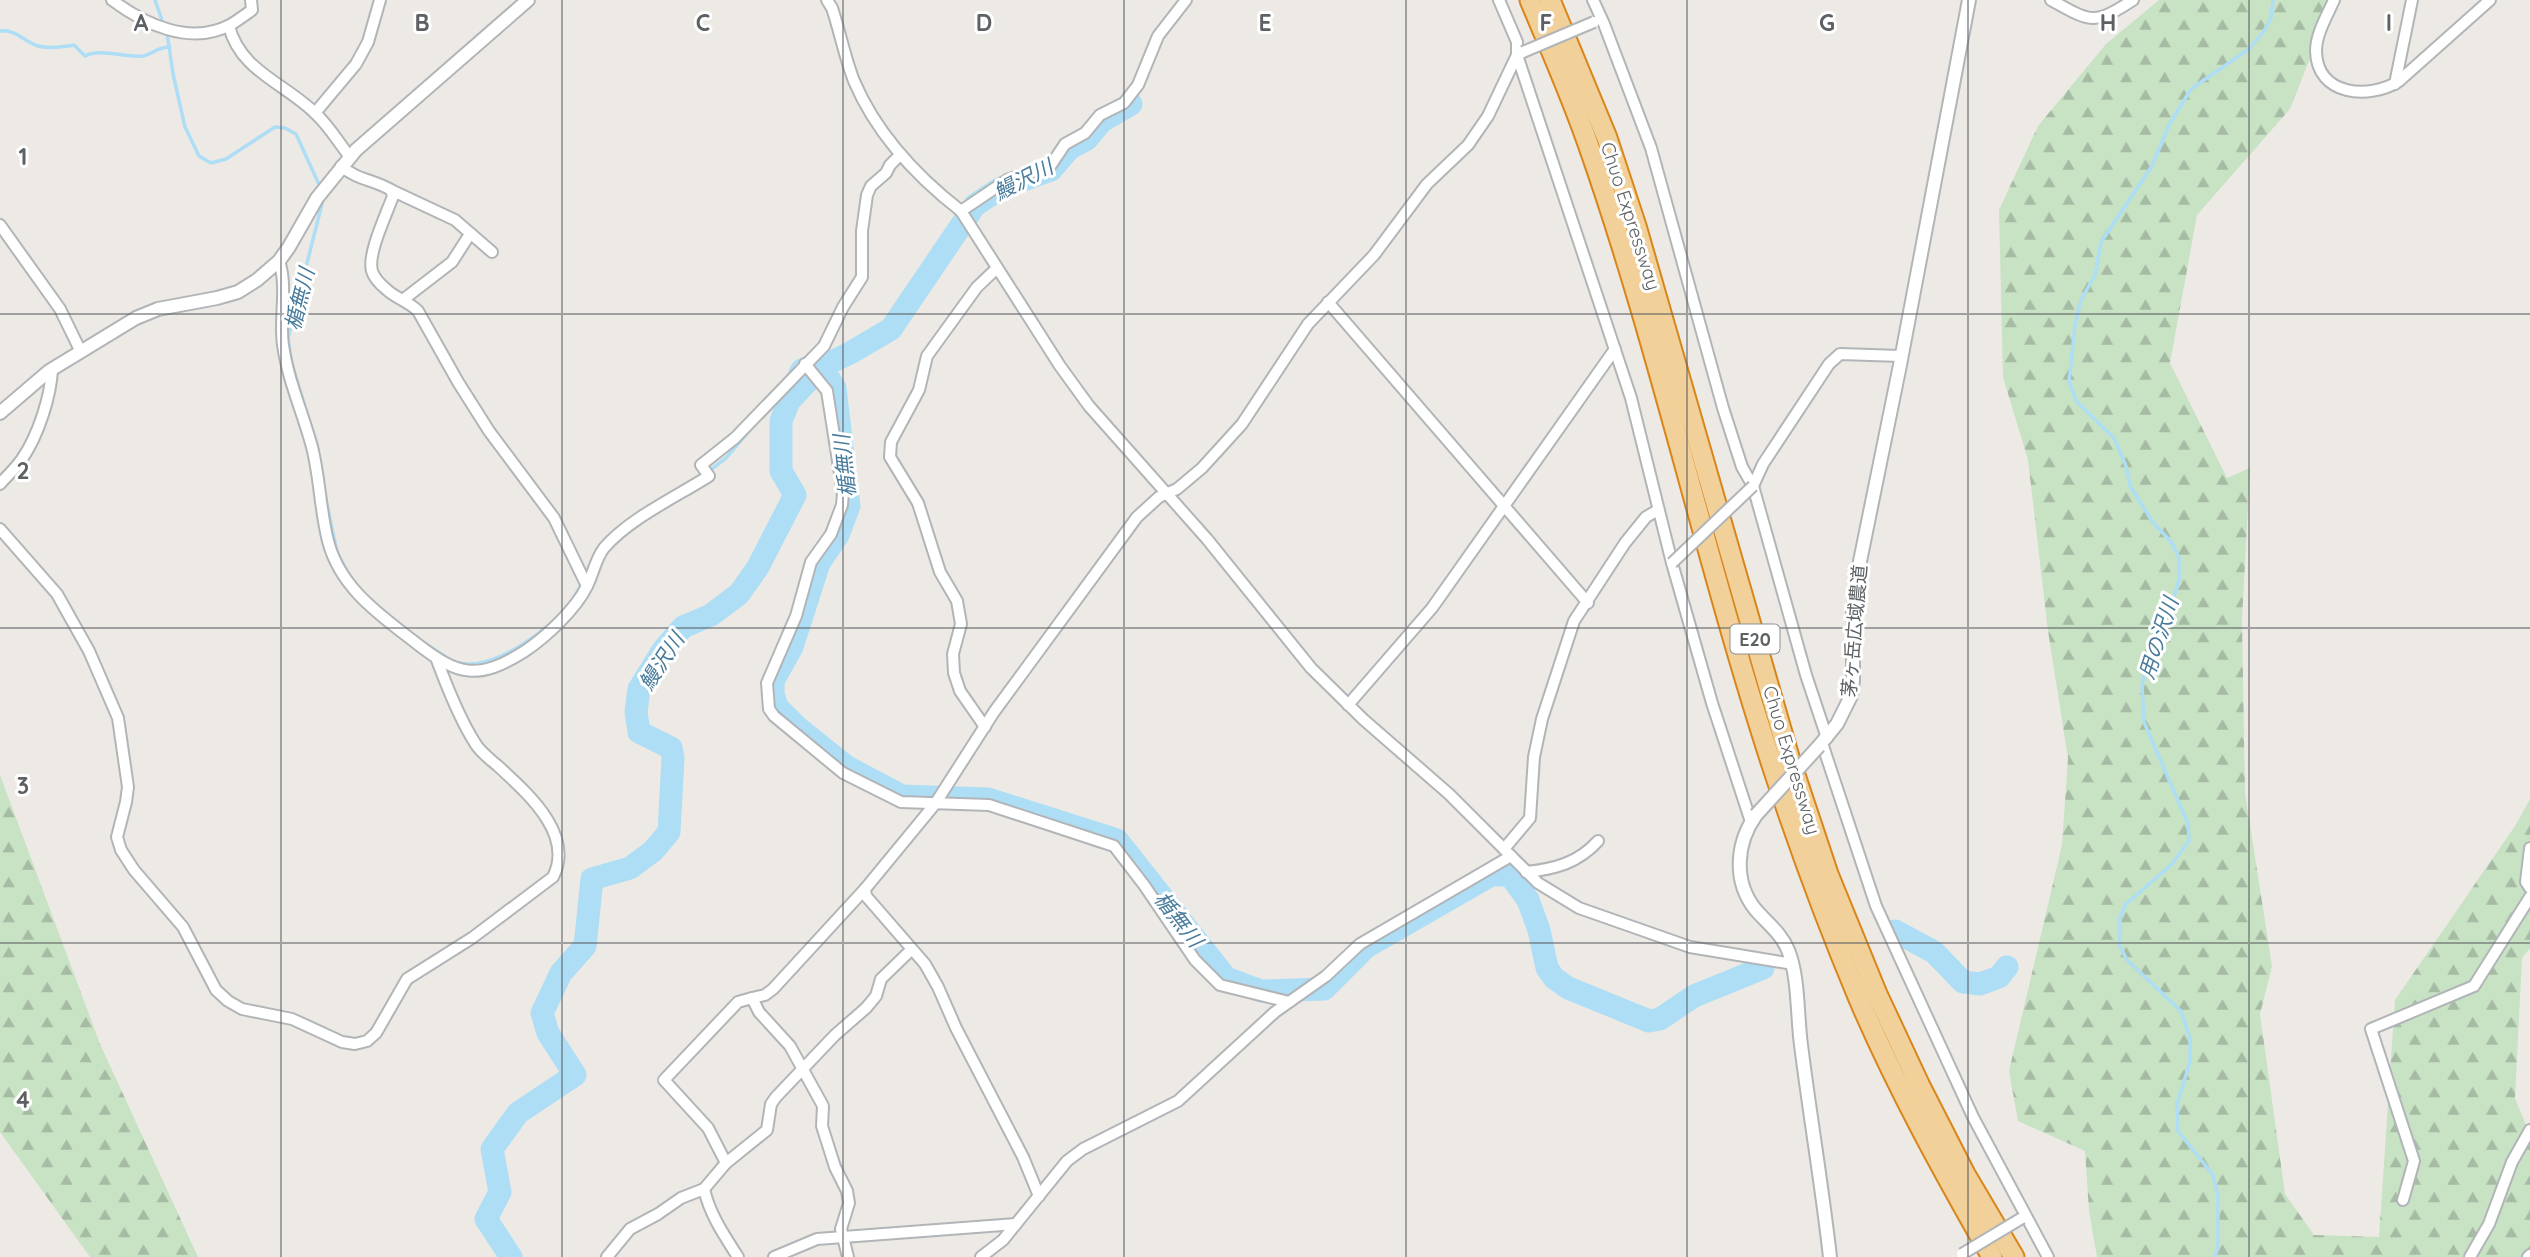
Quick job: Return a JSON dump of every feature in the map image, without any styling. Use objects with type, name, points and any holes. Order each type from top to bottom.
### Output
[{"type":"highway","name":"Chuo Expressway","points":[[1530,0],[1584,132],[1613,220],[1651,342],[1768,751],[1812,880],[1860,1000],[1903,1093],[1992,1257]]},
{"type":"highway","name":"Chuo Expressway","points":[[1550,0],[1607,138],[1636,226],[1789,757],[1828,874],[1877,993],[1920,1086],[1965,1174],[2014,1257]]},
{"type":"street","points":[[112,0],[128,12],[182,34],[202,33],[229,26],[252,10],[251,0]]},
{"type":"street","points":[[315,113],[356,64],[368,42],[380,0]]},
{"type":"street","points":[[0,413],[52,369],[136,318],[158,309],[217,299],[238,292],[257,280],[279,261],[317,198],[346,162],[528,0]]},
{"type":"street","points":[[827,0],[832,8],[855,82],[899,156],[937,193],[961,211],[1089,407],[1207,538],[1311,668],[1348,705],[1449,794],[1538,883],[1579,908],[1690,947],[1793,964]]},
{"type":"street","points":[[961,211],[1007,180],[1051,164],[1065,144],[1085,133],[1100,115],[1124,103],[1138,85],[1158,36],[1186,0]]},
{"type":"street","points":[[1499,0],[1517,42],[1631,398],[1672,563],[1712,703],[1753,818]]},
{"type":"street","points":[[1593,0],[1598,20],[1651,148],[1723,408],[1742,467],[1753,486],[1823,742],[1876,906],[1973,1117],[2024,1217],[2048,1257]]},
{"type":"street","name":"茅ヶ岳広域農道","points":[[1830,1257],[1801,1045],[1793,964],[1781,937],[1754,907],[1744,890],[1739,856],[1744,836],[1753,818],[1823,742],[1846,711],[1851,696],[1853,611],[1857,576],[1969,0]]},
{"type":"street","points":[[2051,0],[2083,17],[2093,19],[2104,18],[2133,0]]},
{"type":"street","points":[[2334,0],[2318,38],[2316,49],[2320,70],[2326,81],[2336,87],[2353,91],[2390,87],[2395,84],[2490,0]]},
{"type":"street","points":[[2395,84],[2412,0]]},
{"type":"street","points":[[726,1163],[708,1128],[664,1080],[738,1002],[765,995],[773,989],[865,889],[935,804],[985,727],[1137,517],[1166,493],[1185,482],[1225,444],[1263,394],[1308,324],[1374,256],[1427,184],[1468,145],[1488,116],[1520,53],[1598,20]]},
{"type":"street","points":[[229,26],[239,51],[251,65],[300,99],[315,113],[360,179],[447,215],[492,252]]},
{"type":"street","points":[[279,261],[282,271],[281,331],[284,354],[312,449],[333,559],[350,587],[379,615],[437,660],[468,672],[483,671],[526,650],[569,612],[587,586],[602,551],[611,541],[707,473],[702,465],[735,438],[824,346],[862,277],[862,231],[867,195],[899,156]]},
{"type":"street","points":[[391,190],[393,196],[376,244],[373,272],[388,291],[404,299],[418,311],[489,431],[554,517],[587,586]]},
{"type":"street","points":[[0,225],[60,309],[81,352]]},
{"type":"street","points":[[404,299],[452,262],[470,234]]},
{"type":"street","points":[[985,727],[960,691],[954,673],[954,646],[961,624],[957,601],[940,572],[918,503],[890,457],[890,451],[891,442],[919,390],[927,356],[977,287],[997,268]]},
{"type":"street","points":[[1328,302],[1588,603]]},
{"type":"street","points":[[1348,705],[1432,608],[1615,349]]},
{"type":"street","points":[[1672,563],[1753,486],[1763,464],[1829,364],[1840,354],[1901,356]]},
{"type":"street","points":[[809,361],[827,391],[843,493],[842,505],[831,534],[811,562],[796,616],[767,683],[769,709],[774,716],[844,773],[901,802],[989,804],[1114,846],[1195,960],[1220,985],[1294,998]]},
{"type":"street","points":[[0,484],[29,447],[47,402],[52,369]]},
{"type":"street","points":[[981,1257],[1003,1240],[1067,1161],[1083,1149],[1178,1101],[1275,1012],[1326,976],[1360,944],[1507,853],[1530,818],[1534,757],[1542,719],[1574,621],[1625,543],[1646,517],[1658,510]]},
{"type":"street","points":[[0,529],[57,594],[89,651],[118,718],[128,787],[117,837],[121,850],[134,870],[183,927],[216,990],[228,1000],[242,1009],[292,1019],[342,1042],[355,1044],[367,1041],[376,1033],[407,979],[472,938],[553,877],[558,867],[558,839],[524,791],[476,746],[437,660]]},
{"type":"street","points":[[1526,872],[1570,862],[1590,850],[1598,841]]},
{"type":"street","points":[[2530,848],[2526,882],[2530,888]]},
{"type":"street","points":[[865,889],[866,896],[925,964],[1023,1157],[1039,1196]]},
{"type":"street","points":[[2403,1200],[2414,1161],[2371,1028],[2474,986],[2530,897]]},
{"type":"street","points":[[607,1257],[630,1229],[681,1198],[704,1189],[726,1163],[767,1130],[771,1104],[776,1097],[835,1035],[866,1007],[876,996],[881,979],[911,950]]},
{"type":"street","points":[[752,999],[759,1012],[790,1046],[823,1106],[822,1126],[849,1203],[841,1229],[848,1257]]},
{"type":"street","points":[[2470,1257],[2489,1224],[2512,1162],[2530,1130]]},
{"type":"street","points":[[704,1189],[708,1205],[738,1257]]},
{"type":"street","points":[[1959,1255],[2024,1217]]},
{"type":"street","points":[[774,1257],[817,1239],[1016,1224]]},
{"type":"green space","points":[[2159,0],[2333,0],[2290,109],[2197,215],[2170,363],[2227,478],[2250,468],[2242,620],[2245,793],[2272,966],[2260,1014],[2285,1194],[2314,1235],[2379,1237],[2395,1000],[2515,826],[2530,799],[2530,948],[2522,958],[2515,1098],[2528,1130],[2530,1129],[2530,1257],[2097,1257],[2089,1211],[2085,1151],[2018,1121],[2009,1071],[2062,845],[2068,758],[2048,631],[2028,460],[2003,377],[1999,210],[2038,126],[2106,44]]},
{"type":"green space","points":[[0,775],[100,1044],[198,1257],[90,1257],[0,1132]]},
{"type":"waterway","name":"楯無川","points":[[155,0],[164,26]]},
{"type":"waterway","name":"用の沢川","points":[[2215,1257],[2218,1246],[2218,1196],[2213,1175],[2178,1131],[2177,1104],[2190,1062],[2190,1039],[2181,1011],[2127,960],[2120,946],[2120,917],[2126,904],[2171,865],[2189,841],[2188,824],[2144,722],[2142,686],[2148,656],[2172,604],[2179,579],[2179,558],[2172,543],[2152,521],[2130,486],[2126,466],[2114,438],[2076,401],[2069,382],[2075,325],[2081,300],[2095,275],[2101,242],[2152,166],[2169,125],[2191,89],[2249,49],[2271,18],[2273,0]]},
{"type":"waterway","points":[[0,31],[11,32],[42,47],[74,45],[85,56],[98,53],[143,56],[170,47]]},
{"type":"waterway","name":"楯無川","points":[[167,33],[185,127],[199,156],[211,163],[226,159],[275,127],[285,128],[296,134],[321,189]]},
{"type":"waterway","name":"鰻沢川","points":[[511,1257],[486,1219],[500,1192],[492,1149],[518,1113],[575,1075],[548,1033],[542,1013],[561,973],[585,946],[592,879],[630,868],[653,851],[669,832],[673,758],[671,748],[639,732],[636,712],[639,689],[663,650],[683,627],[711,615],[739,594],[758,567],[795,495],[781,471],[781,421],[789,401],[821,367],[891,329],[975,205],[1001,188],[1051,170],[1070,148],[1087,139],[1102,121],[1131,104]]},
{"type":"waterway","name":"楯無川","points":[[318,449],[292,365],[288,338],[324,196]]},
{"type":"waterway","name":"楯無川","points":[[788,378],[794,365],[807,358]]},
{"type":"waterway","name":"楯無川","points":[[821,367],[835,388],[849,506],[838,535],[819,563],[792,647],[773,681],[773,694],[777,707],[797,727],[847,767],[902,796],[988,799],[1117,840],[1226,978],[1261,991],[1324,989],[1366,947],[1491,875],[1510,875],[1528,900],[1539,930],[1547,968],[1554,978],[1568,988],[1649,1021],[1660,1019],[1694,996],[1763,968]]},
{"type":"waterway","name":"楯無川","points":[[709,471],[726,458],[755,424]]},
{"type":"waterway","name":"楯無川","points":[[325,495],[337,552],[350,577]]},
{"type":"waterway","name":"楯無川","points":[[459,663],[488,661],[504,655],[535,636],[570,603],[590,565]]},
{"type":"waterway","name":"楯無川","points":[[426,644],[452,661]]},
{"type":"waterway","name":"楯無川","points":[[1895,931],[1934,952],[1963,982],[1980,984],[1999,977],[2007,967]]}]
